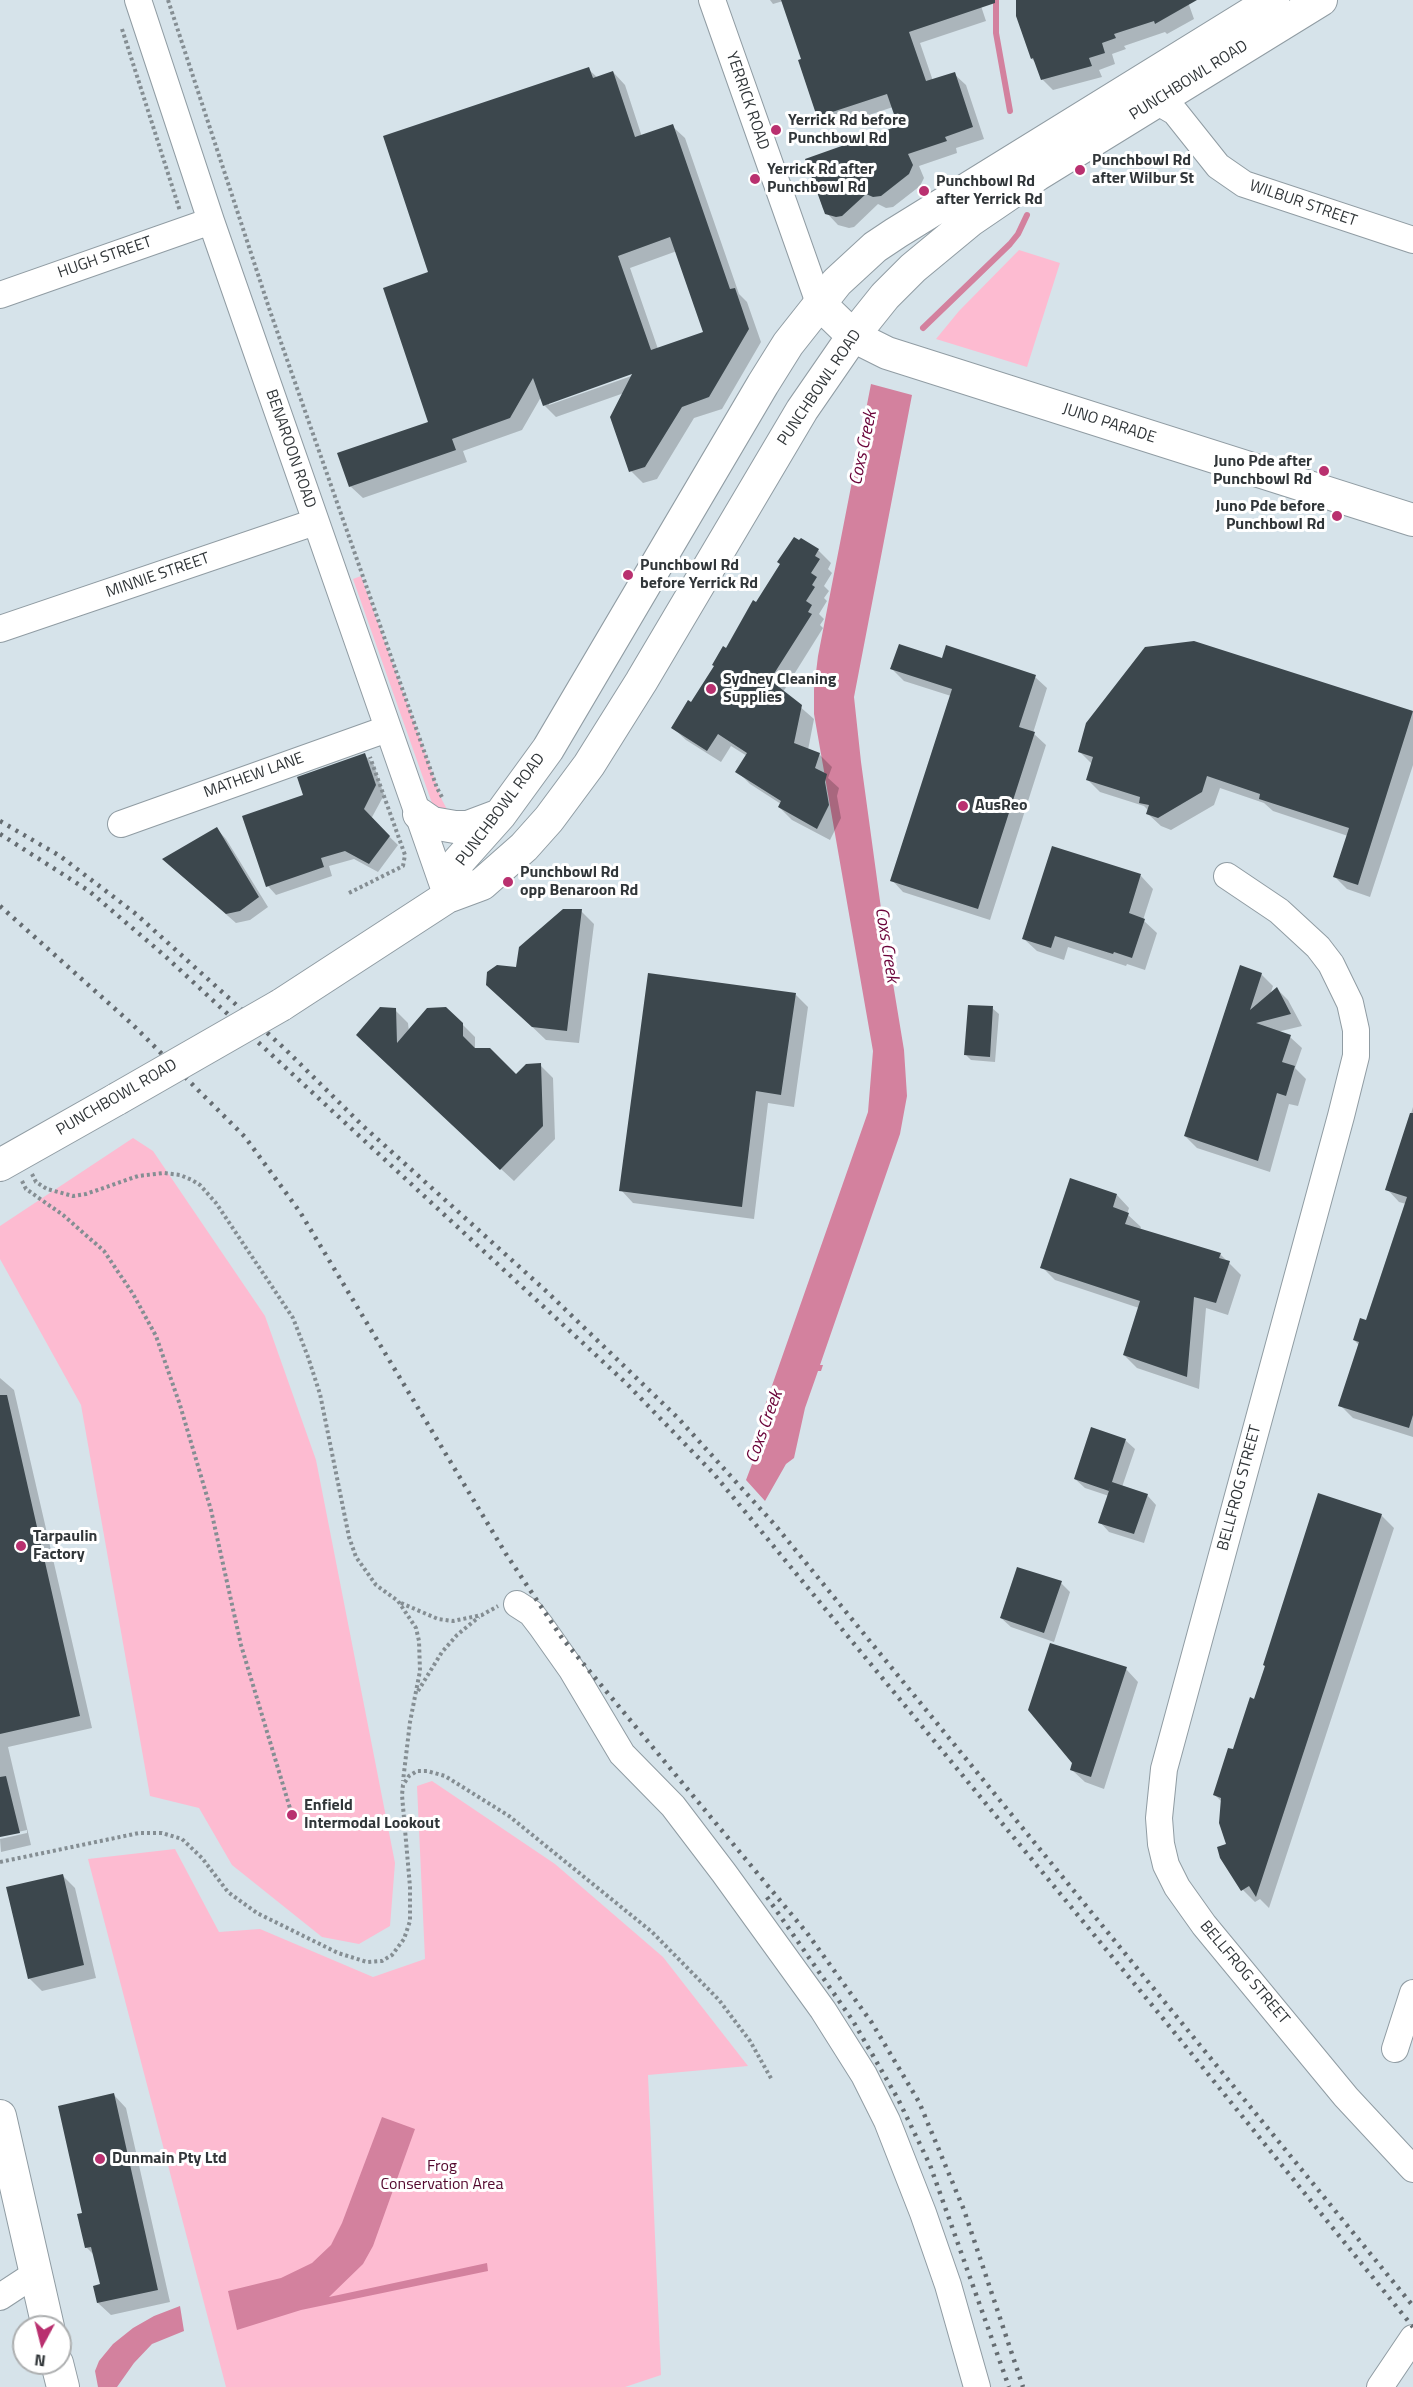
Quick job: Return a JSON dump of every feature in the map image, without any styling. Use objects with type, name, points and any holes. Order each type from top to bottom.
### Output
[{"type":"main road","name":"PUNCHBOWL ROAD","points":[[447,897],[458,862],[500,815],[553,740],[763,384],[788,344],[819,303],[858,262],[889,237],[1273,0]]},
{"type":"main road","name":"PUNCHBOWL ROAD","points":[[10,1159],[281,1005],[447,897],[482,884],[500,870],[540,830],[572,789],[641,682],[802,410],[853,336],[885,296],[913,268],[971,220],[1153,103],[1321,0]]},
{"type":"main road","name":"JUNO PARADE","points":[[819,303],[853,336],[887,353],[1413,520]]},
{"type":"main road","points":[[433,809],[432,823],[455,827],[468,827],[500,815]]},
{"type":"main road","points":[[0,2116],[45,2315]]},
{"type":"street","name":"BENAROON ROAD","points":[[138,0],[211,221],[387,729],[433,809],[447,897]]},
{"type":"street","name":"YERRICK ROAD","points":[[712,0],[819,303]]},
{"type":"street","name":"WILBUR STREET","points":[[1153,103],[1163,105],[1175,112],[1218,166],[1244,184],[1413,240]]},
{"type":"street","name":"HUGH STREET","points":[[0,295],[211,221]]},
{"type":"street","name":"MINNIE STREET","points":[[0,629],[315,522]]},
{"type":"street","name":"MATHEW LANE","points":[[121,824],[387,729]]},
{"type":"street","name":"BELLFROG STREET","points":[[1227,876],[1279,911],[1318,947],[1330,964],[1350,1003],[1356,1030],[1356,1056],[1164,1769],[1159,1818],[1161,1844],[1166,1865],[1189,1905],[1346,2097],[1413,2169]]},
{"type":"street","points":[[517,1604],[531,1613],[573,1670],[622,1754],[663,1795],[707,1850],[823,2010],[864,2075],[887,2121],[923,2213],[948,2285],[977,2387]]},
{"type":"street","points":[[1395,2049],[1413,1994]]},
{"type":"street","points":[[0,2297],[35,2274]]},
{"type":"street","points":[[1380,2387],[1413,2338]]},
{"type":"path","points":[[168,0],[270,311],[438,788],[433,809]]},
{"type":"path","points":[[119,22],[186,230]]},
{"type":"path","points":[[349,893],[403,866],[405,855],[369,756]]},
{"type":"path","points":[[10,1159],[36,1182],[62,1194],[86,1194],[138,1176],[164,1173],[180,1175],[200,1185],[216,1203],[292,1318],[320,1394],[349,1537],[356,1557],[376,1585],[398,1601],[438,1619],[453,1621],[482,1615]]},
{"type":"path","points":[[10,1159],[26,1188],[63,1215],[104,1251],[134,1294],[156,1336],[180,1405],[211,1510],[246,1661],[292,1815]]},
{"type":"path","points":[[0,1862],[139,1833],[162,1833],[182,1839],[202,1858],[228,1892],[256,1913],[338,1953],[367,1962],[382,1961],[392,1955],[404,1939],[410,1921],[410,1887],[402,1795],[410,1722],[420,1671],[416,1628],[398,1601]]},
{"type":"path","points":[[416,1694],[430,1668],[457,1635],[482,1615],[501,1605],[517,1604]]},
{"type":"path","points":[[403,1785],[409,1776],[417,1771],[428,1771],[445,1776],[509,1816],[652,1932],[712,1992],[750,2041],[772,2080]]},
{"type":"green space","points":[[1019,250],[1060,263],[1027,367],[936,339],[959,311]]},
{"type":"green space","points":[[361,576],[442,800],[450,815],[433,806],[353,579]]},
{"type":"green space","points":[[133,1138],[153,1151],[265,1316],[316,1460],[395,1863],[390,1926],[359,1944],[322,1937],[232,1865],[199,1808],[150,1796],[81,1405],[0,1259],[0,1226]]},
{"type":"green space","name":"Frog Conservation Area","points":[[432,1781],[555,1864],[663,1957],[748,2066],[648,2075],[661,2375],[625,2387],[226,2387],[88,1859],[175,1849],[219,1932],[260,1929],[373,1977],[425,1959],[417,1786]]},
{"type":"water","points":[[871,384],[912,395],[854,697],[883,923],[904,1050],[907,1096],[900,1134],[820,1365],[823,1365],[821,1371],[818,1371],[805,1408],[794,1458],[786,1464],[765,1501],[746,1480],[760,1443],[761,1417],[868,1112],[873,1051],[814,714],[814,689],[818,656]]},
{"type":"water","points":[[382,2117],[415,2129],[373,2246],[363,2264],[329,2297],[487,2263],[488,2271],[301,2310],[237,2330],[228,2291],[281,2278],[312,2263],[331,2245],[342,2223]]},
{"type":"water","points":[[180,2306],[184,2331],[152,2344],[134,2363],[117,2387],[98,2387],[95,2371],[99,2361],[113,2344],[133,2328],[154,2316]]},
{"type":"building","points":[[781,0],[995,0],[995,3],[909,32],[926,81],[955,72],[973,127],[945,137],[947,141],[908,154],[913,165],[909,174],[881,196],[873,197],[866,194],[842,216],[825,214],[805,159],[898,126],[887,94],[817,117]]},
{"type":"building","points":[[1016,0],[1197,0],[1155,24],[1154,21],[1114,34],[1116,38],[1102,43],[1105,53],[1089,58],[1092,66],[1041,80],[1016,16]]},
{"type":"building","points":[[589,67],[593,78],[613,71],[635,137],[673,124],[730,289],[735,288],[749,329],[709,397],[682,407],[645,467],[629,472],[610,417],[632,374],[543,406],[533,378],[510,418],[452,439],[456,450],[349,487],[337,453],[428,422],[383,288],[428,272],[383,136]],"holes":[[[670,237],[703,332],[651,350],[618,256]]]},
{"type":"building","points":[[794,537],[799,540],[801,538],[819,549],[815,556],[820,559],[811,573],[817,577],[812,585],[815,587],[806,601],[812,605],[808,612],[812,614],[770,680],[802,705],[794,743],[820,753],[815,768],[827,774],[825,782],[829,805],[817,829],[778,807],[781,801],[735,772],[747,753],[718,734],[707,751],[671,728],[688,700],[691,702],[714,666],[712,665],[723,646],[726,648],[753,600],[756,602],[780,564],[777,562]]},
{"type":"building","points":[[1194,641],[1413,711],[1358,885],[1333,877],[1349,828],[1259,799],[1260,794],[1207,776],[1202,792],[1158,818],[1146,814],[1149,805],[1139,803],[1140,797],[1086,780],[1093,757],[1078,752],[1086,723],[1145,647]]},
{"type":"building","name":"AusReo","points":[[899,644],[942,658],[946,645],[1036,675],[1019,727],[1035,732],[978,909],[890,881],[952,689],[890,669]]},
{"type":"building","points":[[365,753],[376,785],[364,809],[390,836],[369,864],[345,851],[321,858],[324,867],[266,887],[242,816],[303,795],[297,777]]},
{"type":"building","points":[[217,827],[259,897],[240,911],[226,914],[162,859]]},
{"type":"building","points":[[1052,846],[1141,874],[1129,913],[1145,919],[1132,958],[1055,936],[1051,948],[1022,939]]},
{"type":"building","points":[[563,909],[582,909],[567,1031],[532,1027],[486,985],[487,972],[497,965],[516,967],[519,947]]},
{"type":"building","points":[[1240,965],[1262,973],[1250,1010],[1277,987],[1291,1014],[1256,1023],[1291,1035],[1282,1062],[1295,1066],[1286,1096],[1277,1093],[1258,1161],[1184,1136]]},
{"type":"building","points":[[648,973],[796,993],[781,1095],[756,1091],[742,1207],[619,1191]]},
{"type":"building","points":[[968,1005],[993,1006],[990,1057],[964,1055]]},
{"type":"building","points":[[380,1007],[396,1008],[397,1043],[427,1008],[446,1007],[463,1023],[463,1036],[475,1048],[490,1048],[516,1074],[526,1064],[541,1063],[543,1126],[500,1170],[356,1035]]},
{"type":"building","points":[[1410,1113],[1413,1113],[1413,1415],[1409,1428],[1338,1406],[1359,1342],[1353,1340],[1360,1318],[1366,1320],[1407,1197],[1385,1190]]},
{"type":"building","points":[[1070,1178],[1117,1194],[1113,1207],[1129,1213],[1125,1224],[1221,1253],[1219,1258],[1230,1261],[1216,1303],[1194,1297],[1187,1377],[1123,1355],[1140,1301],[1040,1268]]},
{"type":"building","name":"Tarpaulin Factory","points":[[0,1395],[7,1395],[80,1716],[0,1734]]},
{"type":"building","points":[[1091,1427],[1126,1439],[1109,1491],[1074,1479]]},
{"type":"building","points":[[1112,1482],[1148,1494],[1134,1534],[1098,1523]]},
{"type":"building","points":[[1318,1493],[1382,1514],[1256,1897],[1249,1886],[1241,1891],[1220,1858],[1217,1847],[1226,1844],[1219,1823],[1221,1798],[1213,1795],[1228,1748],[1233,1749],[1250,1697],[1254,1699]]},
{"type":"building","points":[[1017,1567],[1062,1581],[1044,1633],[1000,1618]]},
{"type":"building","points":[[1050,1643],[1127,1667],[1091,1777],[1070,1770],[1072,1763],[1028,1710]]},
{"type":"building","points":[[6,1776],[20,1833],[0,1837],[0,1777]]},
{"type":"building","points":[[63,1874],[84,1965],[28,1979],[6,1887]]},
{"type":"building","name":"Dunmain Pty Ltd","points":[[114,2093],[158,2290],[97,2303],[93,2286],[100,2284],[91,2247],[85,2248],[77,2214],[82,2213],[58,2106]]},
{"type":"waterway","name":"Coxs Creek","points":[[996,0],[996,33],[1010,111]]},
{"type":"waterway","name":"Coxs Creek","points":[[923,328],[1010,244],[1018,234],[1027,215]]},
{"type":"railway","points":[[0,821],[60,856],[136,914],[284,1048],[363,1126],[545,1290],[678,1418],[775,1525],[1413,2306]]},
{"type":"railway","points":[[0,834],[89,891],[165,956],[626,1383],[714,1474],[1161,2016],[1413,2327]]},
{"type":"railway","points":[[0,906],[132,1024],[245,1137],[300,1212],[506,1554],[562,1638],[807,1933],[872,2023],[919,2102],[964,2210],[1023,2387]]},
{"type":"railway","points":[[767,1897],[853,2021],[898,2099],[930,2165],[1009,2387]]},
{"type":"place","name":"Yerrick Rd before Punchbowl Rd","points":[[776,130]]},
{"type":"place","name":"Punchbowl Rd after Wilbur St","points":[[1080,170]]},
{"type":"place","name":"Yerrick Rd after Punchbowl Rd","points":[[755,179]]},
{"type":"place","name":"Punchbowl Rd after Yerrick Rd","points":[[924,191]]},
{"type":"place","name":"Juno Pde after Punchbowl Rd","points":[[1324,471]]},
{"type":"place","name":"Juno Pde before Punchbowl Rd","points":[[1337,516]]},
{"type":"place","name":"Punchbowl Rd before Yerrick Rd","points":[[628,575]]},
{"type":"place","name":"Sydney Cleaning Supplies","points":[[711,689]]},
{"type":"place","name":"AusReo","points":[[963,806]]},
{"type":"place","name":"Punchbowl Rd opp Benaroon Rd","points":[[508,882]]},
{"type":"place","name":"Tarpaulin Factory","points":[[21,1546]]},
{"type":"place","name":"Enfield Intermodal Lookout","points":[[292,1815]]},
{"type":"place","name":"Dunmain Pty Ltd","points":[[100,2159]]}]
